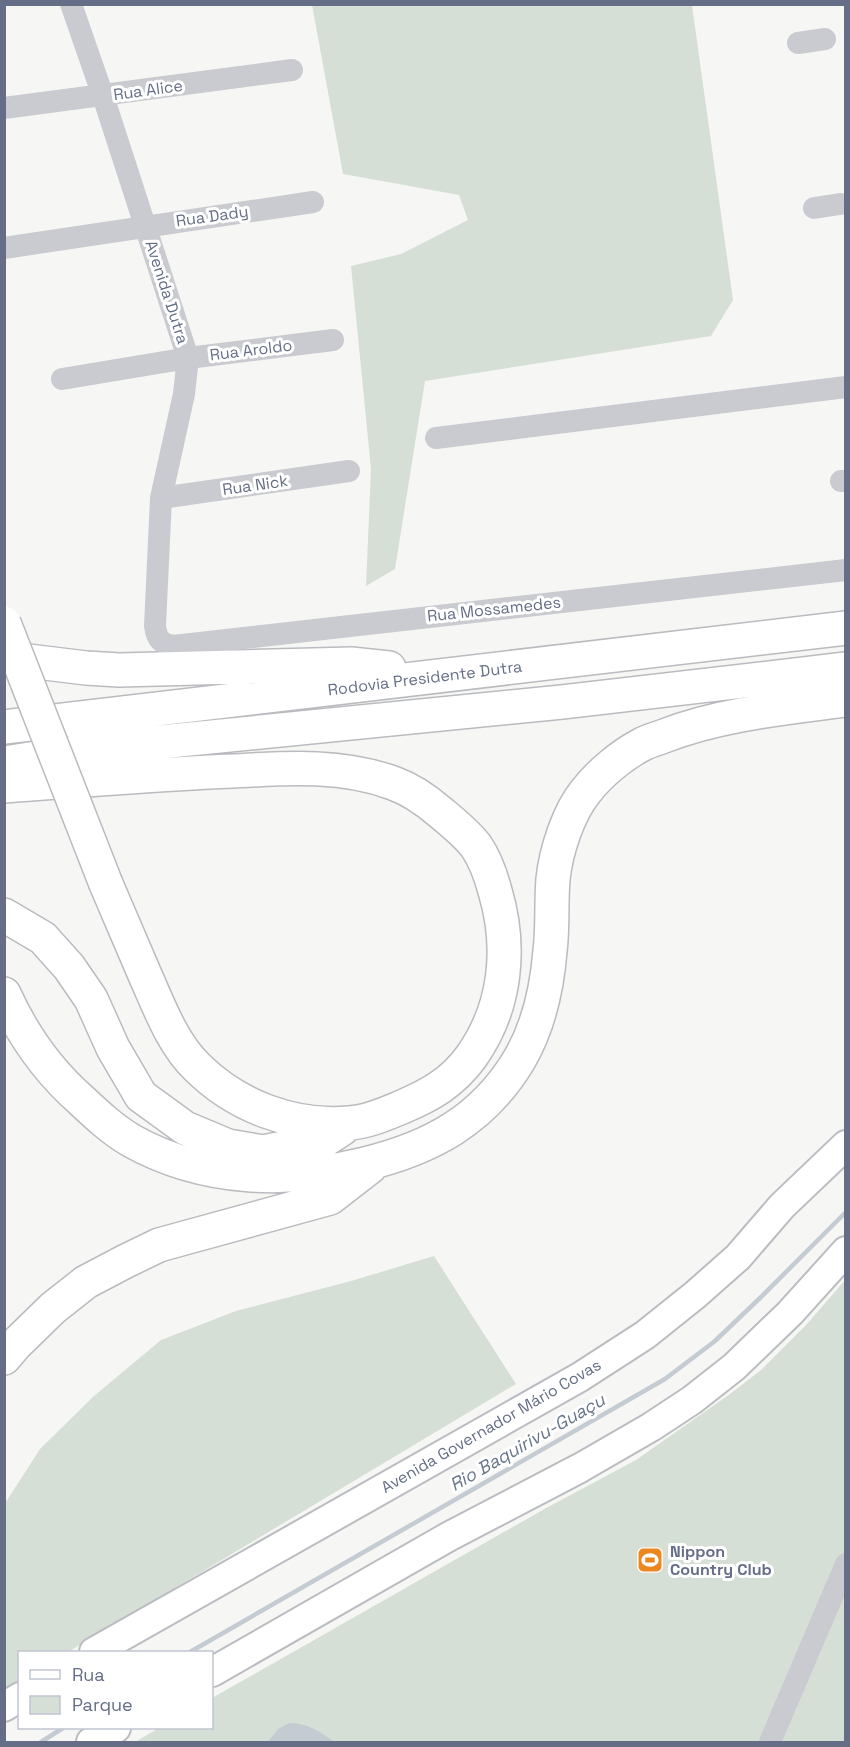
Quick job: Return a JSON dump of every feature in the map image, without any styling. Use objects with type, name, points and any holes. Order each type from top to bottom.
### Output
[{"type":"highway","points":[[4,622],[106,884],[160,1009],[180,1046],[196,1066],[248,1103],[277,1116],[312,1124],[351,1123],[381,1116],[438,1090],[470,1059],[482,1041],[494,1013],[503,977],[505,946],[500,909],[490,875],[476,847],[455,824],[425,799],[395,783],[346,770],[299,768],[205,772],[4,786]]},
{"type":"highway","name":"Rodovia Presidente Dutra","points":[[4,727],[846,628]]},
{"type":"highway","points":[[4,658],[119,670],[351,664],[460,675]]},
{"type":"highway","points":[[4,763],[100,748],[562,702],[846,669]]},
{"type":"highway","points":[[8,1003],[33,1048],[59,1081],[102,1119],[132,1140],[171,1159],[212,1171],[255,1176],[294,1176],[338,1171],[377,1161],[436,1140],[474,1114],[503,1084],[521,1057],[537,1020],[546,986],[550,952],[553,878],[566,825],[586,791],[606,771],[642,744],[695,724],[846,700]]},
{"type":"highway","points":[[4,915],[43,938],[69,967],[91,999],[112,1048],[141,1096],[185,1128],[228,1146],[263,1152],[325,1140],[351,1123]]},
{"type":"highway","points":[[4,1358],[53,1308],[86,1282],[159,1245],[330,1198],[377,1161]]},
{"type":"main road","name":"Avenida Governador Mário Covas","points":[[98,1651],[580,1377],[645,1335],[738,1257],[782,1206],[846,1145]]},
{"type":"main road","points":[[213,1671],[448,1537],[580,1468],[651,1427],[692,1400],[734,1367],[790,1313],[846,1251]]},
{"type":"main road","points":[[4,1707],[18,1698]]},
{"type":"main road","points":[[91,1743],[114,1729]]},
{"type":"street","name":"Avenida Dutra","points":[[71,4],[188,358],[184,394],[161,498],[155,626]]},
{"type":"street","points":[[798,43],[825,39]]},
{"type":"street","name":"Rua Alice","points":[[4,108],[292,70]]},
{"type":"street","name":"Rua Dady","points":[[4,248],[313,202]]},
{"type":"street","points":[[814,208],[840,204]]},
{"type":"street","name":"Rua Aroldo","points":[[62,379],[188,358],[333,340]]},
{"type":"street","points":[[436,438],[846,387]]},
{"type":"street","name":"Rua Nick","points":[[161,498],[350,471]]},
{"type":"street","name":"Rua Mossamedes","points":[[155,626],[157,637],[164,644],[173,646],[846,570]]},
{"type":"street","points":[[770,1743],[846,1564]]},
{"type":"green space","points":[[312,5],[692,5],[733,300],[711,336],[425,381],[395,569],[366,586],[371,469],[351,266],[401,254],[468,220],[459,195],[343,174]]},
{"type":"green space","points":[[434,1256],[516,1384],[70,1651],[18,1651],[18,1682],[5,1688],[4,1505],[40,1449],[94,1396],[161,1340],[236,1311],[351,1281]]},
{"type":"green space","name":"Nippon Country Club","points":[[845,1280],[845,1742],[135,1742],[157,1729],[213,1729],[213,1697],[548,1507],[636,1460],[761,1370],[807,1324]]},
{"type":"shaded area","points":[[289,1723],[313,1728],[334,1742],[268,1742],[278,1729]]},
{"type":"waterway","name":"Rio Baquirivu-Guaçu","points":[[192,1651],[665,1379],[715,1341],[846,1212]]},
{"type":"waterway","name":"Rio Baquirivu-Guaçu","points":[[41,1742],[61,1729]]},
{"type":"place","name":"Nippon Country Club","points":[[650,1560]]}]
